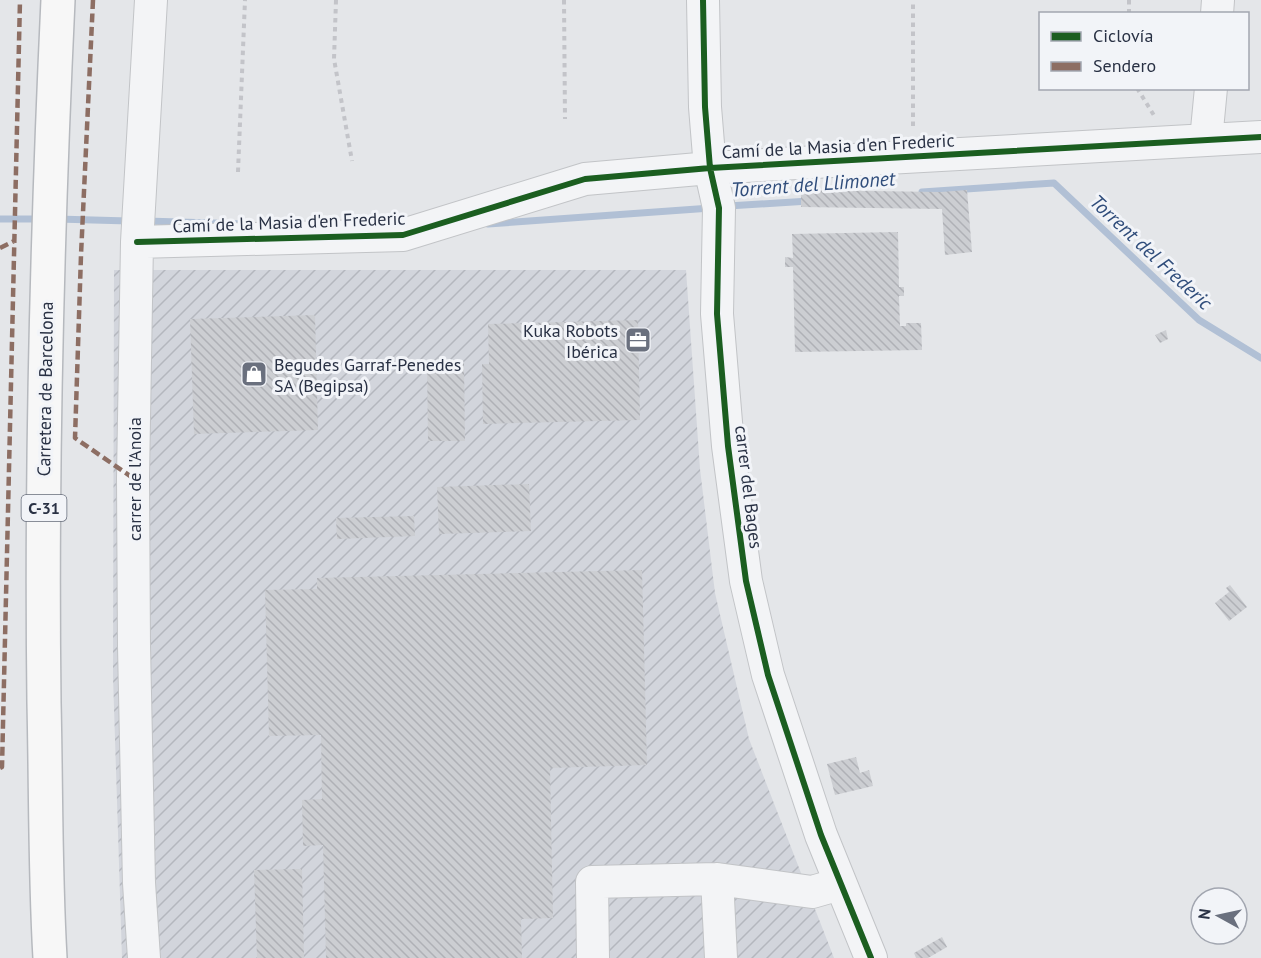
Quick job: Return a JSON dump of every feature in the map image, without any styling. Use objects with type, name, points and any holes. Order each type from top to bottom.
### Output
[{"type":"highway","name":"Carretera de Barcelona","points":[[50,958],[47,909],[44,644],[45,362],[58,0]]},
{"type":"street","name":"carrer de l'Anoia","points":[[144,958],[139,883],[133,478],[137,242],[151,0]]},
{"type":"street","name":"carrer del Bages","points":[[703,0],[705,107],[710,168],[719,208],[717,314],[728,446],[746,581],[768,675],[821,835],[871,958]]},
{"type":"street","points":[[1206,140],[1211,90]]},
{"type":"street","name":"Camí de la Masia d'en Frederic","points":[[137,242],[403,236],[585,179],[710,168],[1261,137]]},
{"type":"street","points":[[593,958],[592,882],[717,879],[812,892],[840,884]]},
{"type":"street","points":[[717,879],[721,958]]},
{"type":"path","points":[[238,172],[245,0]]},
{"type":"path","points":[[336,0],[334,59],[352,161]]},
{"type":"path","points":[[564,0],[565,119]]},
{"type":"path","points":[[913,0],[913,126]]},
{"type":"shaded area","points":[[114,270],[686,270],[700,469],[715,593],[749,739],[834,958],[122,958],[113,676]]},
{"type":"building","points":[[801,190],[941,192],[967,190],[972,252],[945,255],[942,209],[801,207]]},
{"type":"building","points":[[898,232],[899,287],[904,287],[904,296],[899,296],[900,326],[906,326],[906,323],[921,323],[922,350],[795,352],[793,267],[785,267],[785,257],[793,258],[792,234]]},
{"type":"building","name":"Begudes Garraf-Penedes SA (Begipsa)","points":[[315,315],[318,430],[194,434],[190,319]]},
{"type":"building","points":[[638,320],[640,420],[483,424],[482,364],[489,364],[488,324]]},
{"type":"building","points":[[1166,330],[1168,339],[1160,343],[1155,335]]},
{"type":"building","points":[[464,363],[465,441],[428,441],[427,364]]},
{"type":"building","points":[[529,484],[531,531],[439,534],[437,487]]},
{"type":"building","points":[[414,516],[415,536],[337,539],[336,518]]},
{"type":"building","points":[[642,570],[647,765],[550,768],[553,918],[521,919],[522,958],[326,958],[323,845],[303,846],[302,800],[322,799],[321,735],[269,736],[265,590],[317,589],[317,578]]},
{"type":"building","points":[[1230,585],[1247,607],[1229,621],[1215,603],[1229,592],[1226,588]]},
{"type":"building","points":[[856,757],[860,773],[869,770],[873,786],[835,795],[827,764]]},
{"type":"building","points":[[302,869],[304,958],[257,958],[254,870]]},
{"type":"building","points":[[942,937],[947,947],[928,958],[916,958],[914,953]]},
{"type":"waterway","name":"Torrent del Frederic","points":[[922,192],[1054,183],[1199,320],[1261,358]]},
{"type":"waterway","name":"Torrent del Llimonet","points":[[728,206],[809,201]]},
{"type":"waterway","name":"Torrent del Llimonet","points":[[488,224],[711,208]]},
{"type":"waterway","name":"Torrent del Llimonet","points":[[0,219],[39,219]]},
{"type":"waterway","name":"Torrent del Llimonet","points":[[57,219],[129,221]]},
{"type":"waterway","name":"Torrent del Llimonet","points":[[146,221],[246,224]]},
{"type":"marked path","points":[[0,768],[2,767],[20,0]]},
{"type":"marked path","points":[[93,0],[75,438],[133,478]]},
{"type":"marked path","points":[[0,248],[14,241]]},
{"type":"cycle path","points":[[703,0],[705,107],[710,168],[719,208],[717,314],[728,446],[746,581],[768,675],[821,835],[871,958]]},
{"type":"cycle path","points":[[137,242],[403,235],[585,179],[710,168],[1261,137]]},
{"type":"place","name":"Kuka Robots Ibérica","points":[[638,340]]},
{"type":"place","name":"Begudes Garraf-Penedes SA (Begipsa)","points":[[254,374]]}]
